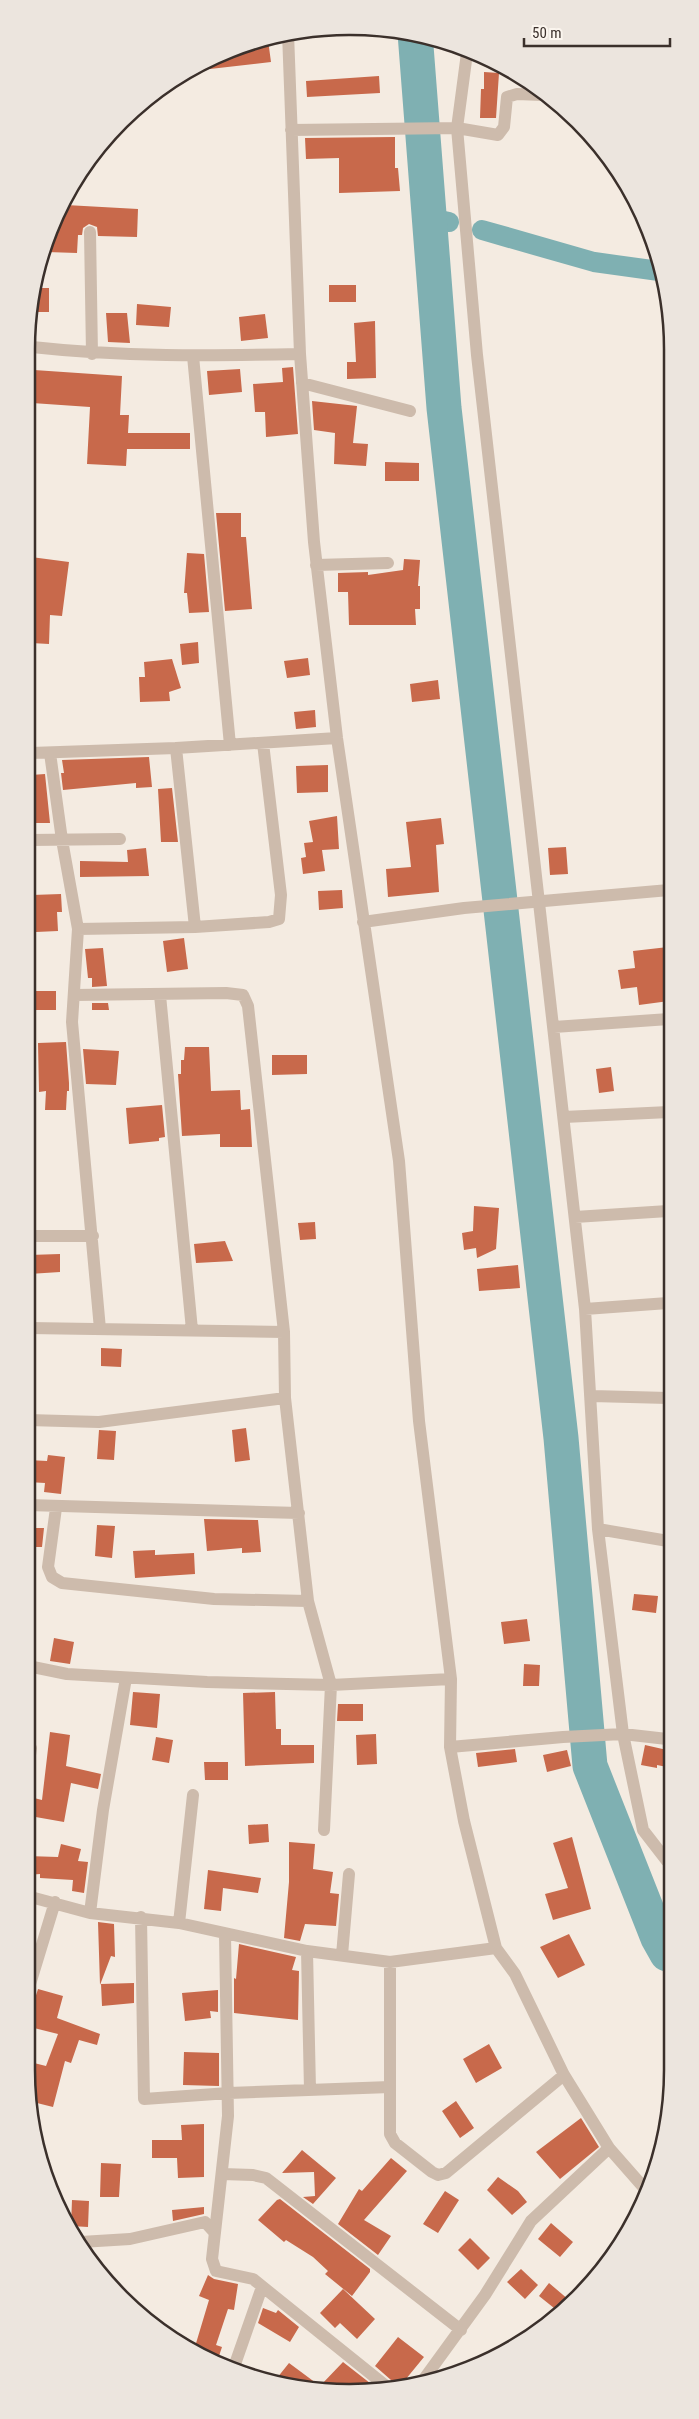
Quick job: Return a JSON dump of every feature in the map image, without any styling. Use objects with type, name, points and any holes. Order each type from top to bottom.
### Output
[{"type":"street","points":[[288,41],[300,354],[316,565],[337,738],[399,1161],[419,1421],[451,1679],[450,1747],[464,1821],[496,1948],[515,1974],[564,2075],[609,2148],[642,2185]]},
{"type":"street","points":[[466,58],[457,128],[476,354],[585,1309],[592,1396],[598,1529],[623,1734],[643,1830],[664,1857]]},
{"type":"street","points":[[291,130],[457,128],[498,135],[504,127],[507,97],[517,94],[533,95]]},
{"type":"street","points":[[90,232],[92,354]]},
{"type":"street","points":[[35,347],[92,354],[193,356],[300,354]]},
{"type":"street","points":[[193,356],[230,745]]},
{"type":"street","points":[[302,383],[410,412]]},
{"type":"street","points":[[316,565],[388,564]]},
{"type":"street","points":[[35,753],[176,748],[337,738]]},
{"type":"street","points":[[78,929],[195,927],[269,922],[279,919],[281,895],[263,743]]},
{"type":"street","points":[[176,748],[195,927]]},
{"type":"street","points":[[50,753],[62,840],[78,929],[72,1022],[100,1329]]},
{"type":"street","points":[[35,840],[120,839]]},
{"type":"street","points":[[364,922],[464,908],[664,890]]},
{"type":"street","points":[[74,995],[243,995],[248,1006],[284,1332],[285,1398],[308,1601],[331,1685],[324,1830]]},
{"type":"street","points":[[160,995],[192,1330]]},
{"type":"street","points":[[554,1027],[664,1019]]},
{"type":"street","points":[[564,1117],[664,1112]]},
{"type":"street","points":[[575,1217],[664,1211]]},
{"type":"street","points":[[35,1236],[93,1236]]},
{"type":"street","points":[[585,1309],[664,1303]]},
{"type":"street","points":[[35,1328],[284,1332]]},
{"type":"street","points":[[592,1396],[664,1398]]},
{"type":"street","points":[[35,1420],[99,1422],[285,1398]]},
{"type":"street","points":[[35,1506],[56,1508],[299,1513]]},
{"type":"street","points":[[56,1508],[48,1568],[52,1577],[62,1583],[214,1600],[308,1601]]},
{"type":"street","points":[[598,1529],[664,1540]]},
{"type":"street","points":[[35,1667],[67,1674],[126,1678],[331,1685],[451,1679]]},
{"type":"street","points":[[90,1912],[103,1810],[126,1678]]},
{"type":"street","points":[[450,1747],[562,1737],[623,1734],[664,1739]]},
{"type":"street","points":[[180,1923],[193,1795]]},
{"type":"street","points":[[342,1955],[349,1874]]},
{"type":"street","points":[[35,1898],[90,1912],[180,1923],[307,1951],[390,1962],[496,1948]]},
{"type":"street","points":[[35,1965],[55,1902]]},
{"type":"street","points":[[141,1917],[144,2099],[229,2093],[390,2087]]},
{"type":"street","points":[[225,1934],[229,2093],[228,2122],[212,2259],[216,2271],[253,2279],[381,2382]]},
{"type":"street","points":[[307,1951],[310,2090]]},
{"type":"street","points":[[390,1962],[392,2139],[432,2172],[438,2174],[446,2173],[564,2075]]},
{"type":"street","points":[[428,2374],[488,2290],[531,2221],[609,2148]]},
{"type":"street","points":[[222,2174],[253,2174],[266,2178],[461,2330]]},
{"type":"street","points":[[86,2242],[130,2239],[205,2222],[215,2233]]},
{"type":"street","points":[[236,2362],[262,2287]]},
{"type":"building","points":[[269,46],[271,62],[210,69],[210,67],[229,59]]},
{"type":"building","points":[[484,72],[499,73],[496,118],[480,118],[481,89],[484,89]]},
{"type":"building","points":[[379,76],[380,93],[307,97],[306,81]]},
{"type":"building","points":[[395,137],[395,168],[398,168],[400,191],[339,193],[339,158],[306,159],[305,138]]},
{"type":"building","points":[[70,205],[138,209],[137,237],[98,236],[97,227],[89,224],[83,228],[82,235],[78,235],[77,253],[51,252]]},
{"type":"building","points":[[329,285],[356,285],[356,302],[329,302]]},
{"type":"building","points":[[41,288],[49,288],[49,312],[38,312]]},
{"type":"building","points":[[137,304],[171,307],[169,327],[136,325]]},
{"type":"building","points":[[106,313],[127,313],[130,343],[108,342]]},
{"type":"building","points":[[265,314],[268,338],[241,341],[239,317]]},
{"type":"building","points":[[375,321],[376,378],[347,379],[347,362],[356,362],[354,323]]},
{"type":"building","points":[[293,367],[298,434],[266,437],[265,412],[255,412],[253,384],[283,382],[282,368]]},
{"type":"building","points":[[240,369],[242,392],[209,395],[207,371]]},
{"type":"building","points":[[35,370],[122,376],[120,415],[129,415],[128,433],[190,433],[190,449],[127,449],[126,466],[87,464],[90,407],[35,403]]},
{"type":"building","points":[[312,401],[357,406],[353,443],[368,444],[366,466],[334,464],[335,433],[314,430]]},
{"type":"building","points":[[385,462],[419,463],[419,481],[385,481]]},
{"type":"building","points":[[216,513],[241,513],[241,537],[246,537],[252,609],[225,611]]},
{"type":"building","points":[[187,553],[204,554],[209,612],[189,613],[187,593],[184,593]]},
{"type":"building","points":[[35,558],[69,562],[62,616],[50,615],[49,644],[35,643]]},
{"type":"building","points":[[404,559],[420,560],[418,586],[420,586],[420,609],[415,609],[416,625],[349,625],[348,592],[338,592],[338,573],[368,572],[368,575],[403,570]]},
{"type":"building","points":[[198,642],[199,663],[182,665],[180,644]]},
{"type":"building","points":[[308,658],[310,675],[287,678],[284,661]]},
{"type":"building","points":[[172,659],[181,688],[169,692],[170,701],[140,702],[139,677],[145,677],[144,662]]},
{"type":"building","points":[[438,680],[440,699],[412,702],[410,684]]},
{"type":"building","points":[[315,710],[316,727],[296,729],[294,712]]},
{"type":"building","points":[[149,757],[152,787],[136,788],[136,783],[63,790],[61,773],[64,773],[62,760]]},
{"type":"building","points":[[328,765],[328,792],[297,793],[296,766]]},
{"type":"building","points":[[45,774],[50,823],[35,823],[35,775]]},
{"type":"building","points":[[172,788],[178,842],[161,842],[158,789]]},
{"type":"building","points":[[337,816],[339,849],[322,850],[325,871],[303,874],[301,858],[306,857],[304,843],[313,842],[309,821]]},
{"type":"building","points":[[441,818],[444,844],[436,845],[439,892],[388,897],[386,869],[411,867],[406,822]]},
{"type":"building","points":[[566,847],[568,874],[550,875],[548,848]]},
{"type":"building","points":[[146,848],[149,876],[80,877],[80,861],[128,862],[127,850]]},
{"type":"building","points":[[342,890],[343,908],[319,910],[318,891]]},
{"type":"building","points":[[61,894],[62,912],[57,912],[58,931],[36,932],[35,895]]},
{"type":"building","points":[[184,938],[188,969],[167,972],[163,941]]},
{"type":"building","points":[[664,947],[664,1002],[639,1005],[637,987],[621,989],[618,970],[635,968],[633,951]]},
{"type":"building","points":[[103,948],[107,986],[92,987],[92,978],[88,978],[85,949]]},
{"type":"building","points":[[35,991],[56,991],[56,1010],[35,1010]]},
{"type":"building","points":[[92,1003],[108,1003],[109,1010],[92,1010]]},
{"type":"building","points":[[66,1042],[69,1091],[67,1091],[66,1110],[45,1110],[46,1091],[39,1092],[38,1043]]},
{"type":"building","points":[[185,1047],[209,1047],[211,1091],[240,1090],[241,1110],[250,1109],[252,1147],[220,1147],[220,1134],[182,1136],[178,1074],[181,1074],[181,1060],[184,1060]]},
{"type":"building","points":[[83,1049],[119,1051],[116,1085],[86,1084]]},
{"type":"building","points":[[272,1055],[307,1055],[307,1074],[272,1075]]},
{"type":"building","points":[[611,1067],[614,1091],[599,1093],[596,1069]]},
{"type":"building","points":[[162,1105],[165,1137],[159,1138],[159,1141],[129,1144],[126,1108]]},
{"type":"building","points":[[474,1206],[499,1208],[496,1249],[477,1258],[476,1248],[464,1250],[462,1233],[473,1231]]},
{"type":"building","points":[[315,1222],[316,1239],[300,1240],[298,1223]]},
{"type":"building","points":[[225,1241],[233,1261],[196,1263],[194,1244]]},
{"type":"building","points":[[60,1254],[60,1272],[35,1274],[35,1255]]},
{"type":"building","points":[[518,1265],[520,1288],[479,1291],[477,1269]]},
{"type":"building","points":[[101,1348],[122,1349],[121,1367],[101,1366]]},
{"type":"building","points":[[246,1428],[250,1460],[235,1462],[232,1430]]},
{"type":"building","points":[[99,1430],[116,1431],[114,1460],[97,1459]]},
{"type":"building","points":[[48,1455],[65,1457],[61,1494],[44,1492],[45,1483],[35,1482],[35,1460],[47,1461]]},
{"type":"building","points":[[204,1519],[258,1520],[261,1552],[242,1553],[242,1548],[207,1551]]},
{"type":"building","points":[[97,1525],[115,1526],[112,1558],[95,1556]]},
{"type":"building","points":[[35,1528],[44,1528],[42,1547],[35,1547]]},
{"type":"building","points":[[155,1550],[155,1555],[194,1553],[195,1574],[135,1578],[133,1551]]},
{"type":"building","points":[[634,1594],[658,1596],[656,1613],[632,1610]]},
{"type":"building","points":[[527,1619],[530,1641],[504,1644],[501,1622]]},
{"type":"building","points":[[54,1638],[74,1642],[70,1664],[50,1661]]},
{"type":"building","points":[[524,1664],[540,1665],[539,1686],[523,1686]]},
{"type":"building","points":[[133,1692],[160,1694],[157,1728],[130,1725]]},
{"type":"building","points":[[275,1692],[276,1729],[281,1729],[281,1745],[314,1745],[314,1763],[245,1766],[243,1693]]},
{"type":"building","points":[[338,1704],[363,1704],[363,1721],[337,1721]]},
{"type":"building","points":[[50,1732],[70,1735],[66,1766],[101,1774],[98,1789],[71,1783],[64,1822],[35,1817],[35,1798],[42,1800]]},
{"type":"building","points":[[376,1734],[377,1764],[357,1765],[356,1735]]},
{"type":"building","points":[[156,1737],[173,1740],[169,1763],[152,1760]]},
{"type":"building","points":[[645,1745],[664,1749],[664,1766],[657,1765],[657,1768],[641,1765]]},
{"type":"building","points":[[515,1749],[517,1762],[478,1767],[476,1753]]},
{"type":"building","points":[[567,1750],[571,1766],[547,1772],[543,1755]]},
{"type":"building","points":[[204,1762],[228,1762],[228,1780],[205,1780]]},
{"type":"building","points":[[268,1824],[269,1842],[249,1844],[248,1825]]},
{"type":"building","points":[[572,1837],[591,1909],[553,1920],[545,1894],[568,1888],[553,1843]]},
{"type":"building","points":[[289,1842],[315,1844],[313,1869],[333,1872],[330,1893],[339,1894],[336,1926],[305,1924],[300,1941],[284,1938],[289,1882]]},
{"type":"building","points":[[61,1844],[81,1849],[78,1861],[88,1862],[84,1893],[72,1891],[73,1880],[40,1878],[40,1874],[35,1874],[35,1856],[58,1857]]},
{"type":"building","points":[[208,1870],[261,1878],[258,1893],[223,1888],[221,1911],[204,1909]]},
{"type":"building","points":[[98,1922],[114,1924],[115,1957],[111,1956],[100,1985]]},
{"type":"building","points":[[569,1934],[585,1965],[558,1978],[540,1947]]},
{"type":"building","points":[[239,1944],[296,1957],[292,1970],[299,1971],[298,2020],[234,2013],[234,1978],[236,1979]]},
{"type":"building","points":[[134,1983],[134,2003],[102,2006],[101,1984]]},
{"type":"building","points":[[38,1989],[63,1996],[57,2018],[100,2034],[97,2045],[79,2040],[71,2063],[65,2061],[53,2107],[37,2103],[35,2063],[46,2066],[58,2034],[35,2028],[35,1998]]},
{"type":"building","points":[[218,1990],[218,2012],[210,2011],[211,2018],[185,2021],[182,1993]]},
{"type":"building","points":[[489,2044],[502,2068],[476,2083],[463,2059]]},
{"type":"building","points":[[184,2052],[219,2053],[219,2086],[183,2085]]},
{"type":"building","points":[[456,2101],[474,2128],[460,2138],[442,2111]]},
{"type":"building","points":[[581,2118],[599,2147],[560,2179],[536,2152]]},
{"type":"building","points":[[204,2124],[204,2177],[178,2178],[177,2158],[152,2158],[152,2140],[182,2140],[181,2125]]},
{"type":"building","points":[[302,2150],[336,2178],[313,2204],[303,2197],[315,2196],[314,2172],[282,2173]]},
{"type":"building","points":[[391,2158],[407,2171],[364,2220],[391,2236],[378,2255],[338,2224],[359,2189],[362,2191]]},
{"type":"building","points":[[101,2163],[121,2164],[119,2197],[100,2197]]},
{"type":"building","points":[[498,2177],[518,2191],[527,2202],[512,2215],[487,2190]]},
{"type":"building","points":[[445,2191],[459,2200],[438,2233],[423,2224]]},
{"type":"building","points":[[280,2199],[370,2269],[370,2272],[352,2296],[325,2274],[328,2271],[313,2257],[286,2240],[284,2242],[258,2220]]},
{"type":"building","points":[[72,2200],[89,2201],[88,2227],[77,2226],[71,2217]]},
{"type":"building","points":[[204,2207],[204,2214],[173,2221],[172,2210]]},
{"type":"building","points":[[551,2223],[573,2242],[560,2257],[538,2239]]},
{"type":"building","points":[[470,2238],[490,2258],[478,2270],[458,2250]]},
{"type":"building","points":[[521,2269],[538,2285],[525,2299],[507,2282]]},
{"type":"building","points":[[208,2275],[214,2279],[238,2284],[234,2310],[228,2309],[216,2345],[222,2347],[219,2356],[196,2344],[209,2300],[199,2296]]},
{"type":"building","points":[[549,2283],[566,2298],[554,2308],[539,2296]]},
{"type":"building","points":[[343,2289],[375,2319],[357,2339],[340,2323],[335,2328],[320,2313]]},
{"type":"building","points":[[263,2308],[276,2313],[278,2310],[299,2327],[290,2342],[258,2323]]},
{"type":"building","points":[[398,2337],[424,2357],[406,2379],[391,2381],[375,2366]]},
{"type":"building","points":[[343,2362],[370,2383],[350,2384],[323,2382]]},
{"type":"building","points":[[289,2363],[314,2382],[279,2376]]},
{"type":"waterway","points":[[416,42],[444,408],[561,1438],[590,1766],[658,1938],[664,1949]]},
{"type":"waterway","points":[[430,218],[449,222]]},
{"type":"waterway","points":[[482,230],[594,262],[654,270]]}]
